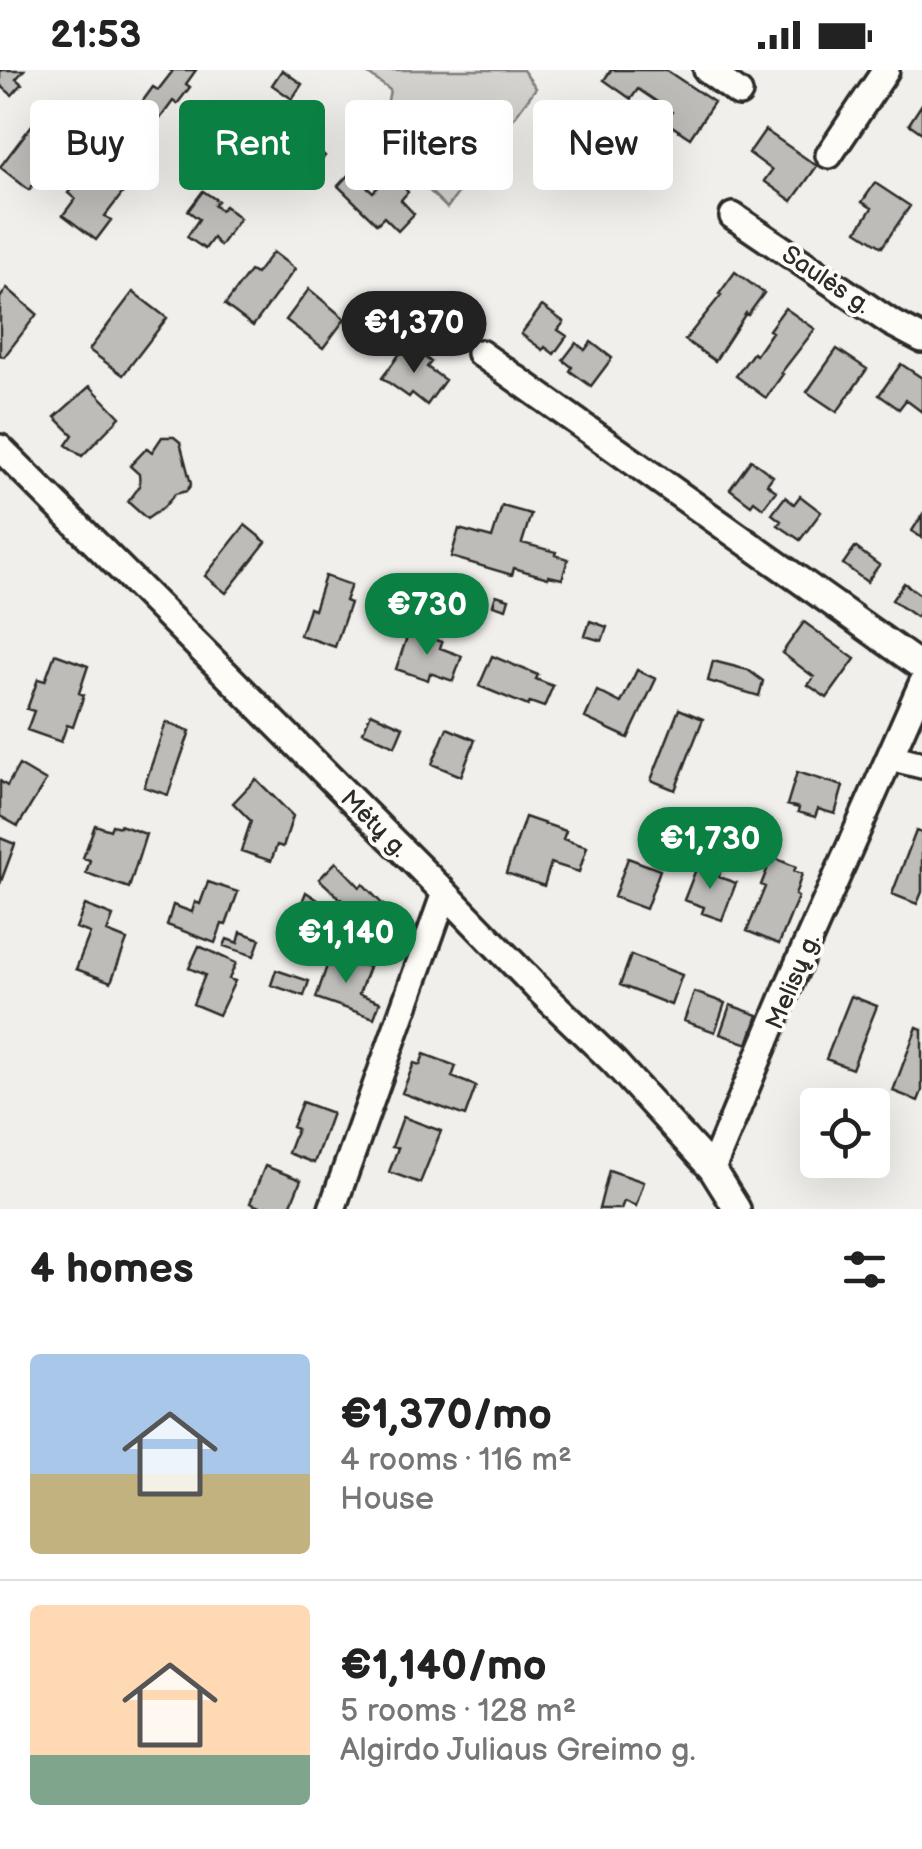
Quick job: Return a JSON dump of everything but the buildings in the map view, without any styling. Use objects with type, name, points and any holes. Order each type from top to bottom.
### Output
[{"type":"street","points":[[707,70],[738,92]]},
{"type":"street","points":[[830,155],[886,70]]},
{"type":"street","name":"Saulės g.","points":[[734,216],[890,322],[922,338]]},
{"type":"street","points":[[480,353],[922,667]]},
{"type":"street","name":"Mėtų g.","points":[[0,448],[614,1062],[712,1170],[737,1209]]},
{"type":"street","name":"Melisų g.","points":[[712,1170],[922,684]]},
{"type":"street","points":[[890,757],[922,765]]},
{"type":"street","points":[[332,1209],[445,893]]},
{"type":"shaded area","points":[[363,70],[523,70],[536,88],[513,119],[513,100],[388,100],[390,90]]},
{"type":"shaded area","points":[[429,190],[460,190],[447,208]]}]
